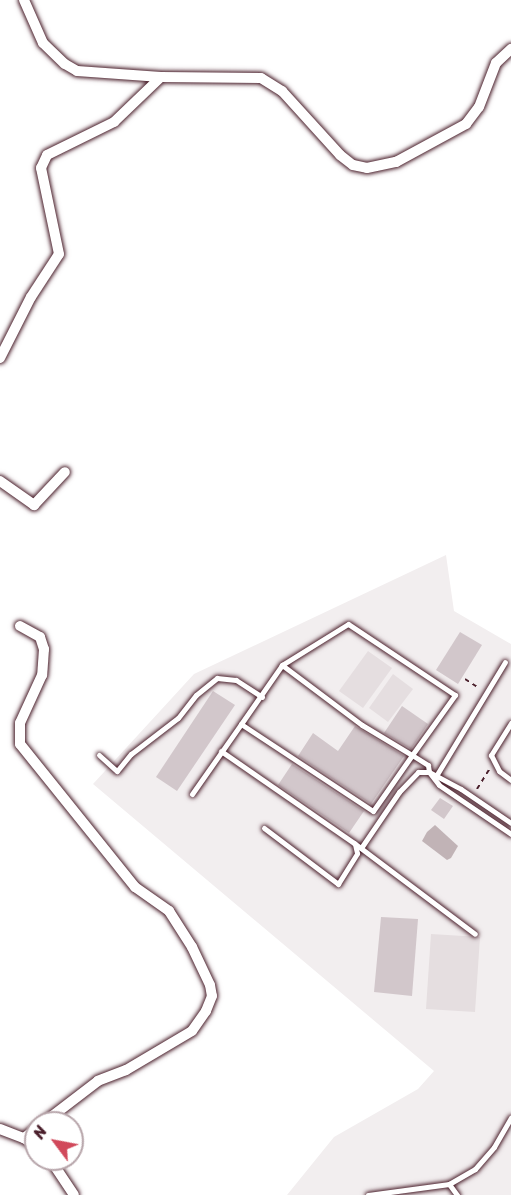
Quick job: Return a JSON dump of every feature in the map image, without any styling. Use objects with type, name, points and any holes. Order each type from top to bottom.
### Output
[{"type":"street","points":[[24,0],[43,43],[65,64],[77,71],[161,77],[261,78],[282,91],[340,155],[354,165],[367,168],[396,162],[466,124],[479,107],[496,63],[511,49]]},
{"type":"street","points":[[0,358],[31,297],[59,254],[41,168],[47,155],[114,122],[161,77]]},
{"type":"street","points":[[0,481],[34,505],[65,472]]},
{"type":"street","points":[[20,626],[40,637],[44,649],[42,675],[20,723],[18,734],[20,744],[135,887],[169,911],[196,955],[210,985],[212,996],[206,1011],[192,1030],[126,1070],[98,1081],[59,1111]]},
{"type":"street","points":[[0,1129],[24,1138]]},
{"type":"street","points":[[58,1171],[74,1195]]},
{"type":"lane","points":[[192,794],[221,751],[241,724],[262,697],[282,665],[348,624],[455,694],[373,811],[241,724]]},
{"type":"lane","points":[[436,776],[505,662]]},
{"type":"lane","points":[[282,665],[362,725],[428,765],[429,772],[439,785],[511,834]]},
{"type":"lane","points":[[99,755],[117,771],[131,754],[178,718],[196,695],[217,678],[236,680],[262,697]]},
{"type":"lane","points":[[511,723],[491,755],[499,771],[511,780]]},
{"type":"lane","points":[[221,751],[361,848],[475,934]]},
{"type":"lane","points":[[361,848],[399,792],[417,772],[429,772],[472,796],[511,823]]},
{"type":"lane","points":[[264,828],[338,884],[357,853],[354,843]]},
{"type":"lane","points":[[368,1195],[449,1184],[475,1168],[494,1147],[511,1117]]},
{"type":"lane","points":[[449,1184],[457,1195]]},
{"type":"path","points":[[465,679],[486,693]]},
{"type":"path","points":[[472,796],[494,761]]},
{"type":"shaded area","points":[[446,555],[454,611],[511,644],[511,1195],[287,1195],[334,1137],[418,1089],[434,1071],[93,784],[194,674]]},
{"type":"shaded area","points":[[368,651],[392,668],[363,708],[339,691]]},
{"type":"shaded area","points":[[393,674],[413,689],[388,722],[369,708]]},
{"type":"shaded area","points":[[435,825],[458,846],[451,858],[447,860],[422,841]]},
{"type":"shaded area","points":[[431,934],[480,937],[475,1012],[426,1009]]},
{"type":"building","points":[[460,632],[482,645],[458,684],[436,670]]},
{"type":"building","points":[[213,691],[235,705],[177,791],[156,777]]},
{"type":"building","points":[[402,706],[428,724],[411,749],[384,733]]},
{"type":"building","points":[[355,726],[404,756],[371,804],[298,756],[313,733],[338,751]]},
{"type":"building","points":[[292,764],[364,811],[349,833],[278,785]]},
{"type":"building","points":[[440,798],[453,806],[444,819],[431,810]]},
{"type":"building","points":[[381,917],[418,919],[412,996],[374,992]]}]
